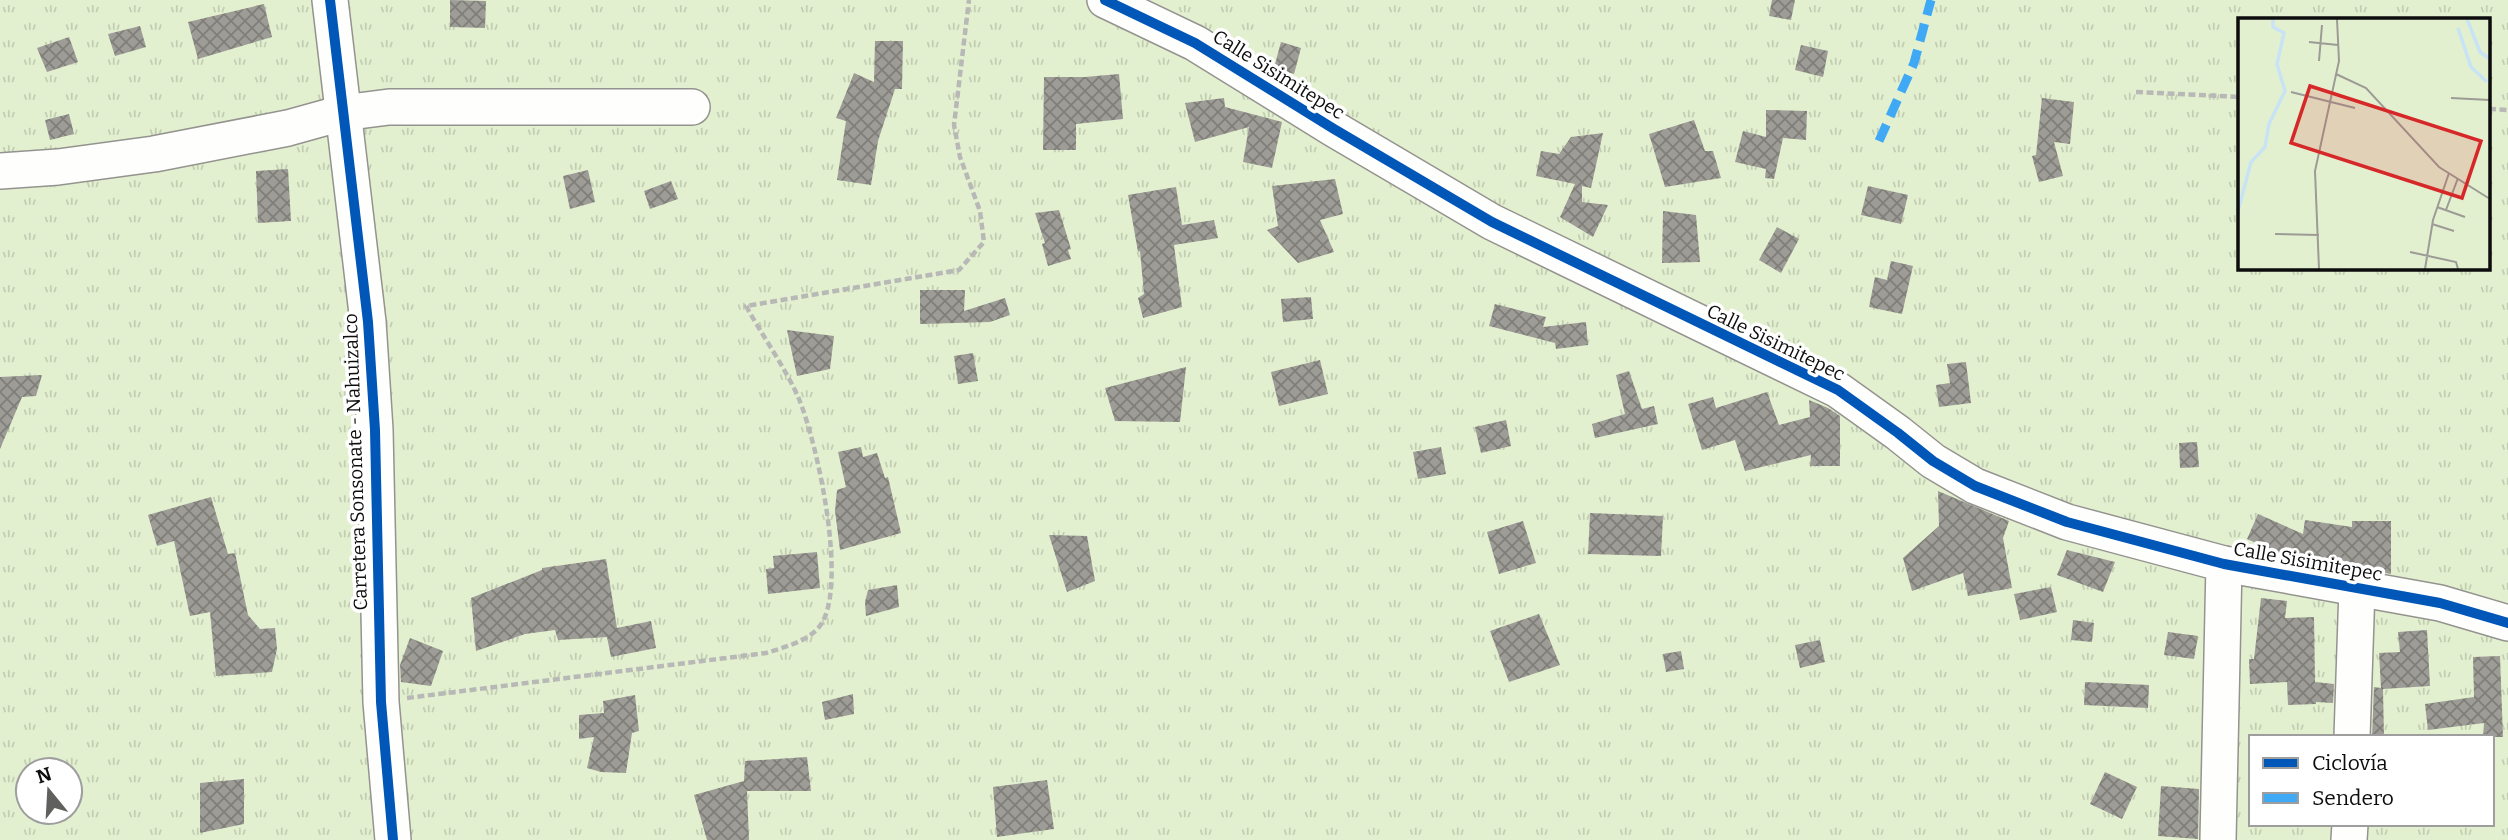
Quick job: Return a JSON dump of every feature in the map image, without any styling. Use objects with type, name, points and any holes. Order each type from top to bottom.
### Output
[{"type":"street","name":"Carretera Sonsonate - Nahuizalco","points":[[330,0],[368,321],[375,430],[381,702],[393,840]]},
{"type":"street","name":"Calle Sisimitepec","points":[[1105,0],[1195,43],[1492,222],[1838,390],[1933,461],[1975,486],[2067,522],[2224,564],[2440,603],[2508,623]]},
{"type":"street","points":[[0,171],[58,167],[154,154],[288,128],[342,113],[389,107],[692,107]]},
{"type":"street","points":[[2218,840],[2224,564]]},
{"type":"street","points":[[2352,735],[2357,588]]},
{"type":"path","points":[[381,702],[766,653],[801,642],[824,621],[833,588],[819,465],[799,399],[746,306],[959,270],[984,243],[980,211],[960,157],[954,125],[956,91],[970,0]]},
{"type":"path","points":[[2136,92],[2238,97]]},
{"type":"path","points":[[2490,109],[2508,110]]},
{"type":"green space","points":[[0,0],[2508,0],[2508,840],[0,840]]},
{"type":"building","points":[[450,0],[486,1],[485,28],[450,27]]},
{"type":"building","points":[[1772,0],[1795,0],[1791,20],[1769,16]]},
{"type":"building","points":[[264,4],[272,37],[198,59],[188,22]]},
{"type":"building","points":[[140,26],[146,47],[115,56],[108,34]]},
{"type":"building","points":[[69,37],[78,62],[47,72],[37,48]]},
{"type":"building","points":[[875,41],[903,41],[902,89],[895,89],[878,141],[871,185],[837,180],[846,121],[836,118],[854,73],[874,82]]},
{"type":"building","points":[[1281,42],[1301,48],[1294,74],[1274,68]]},
{"type":"building","points":[[1801,45],[1828,51],[1823,77],[1795,70]]},
{"type":"building","points":[[1119,74],[1123,119],[1076,124],[1076,150],[1043,150],[1044,77]]},
{"type":"building","points":[[1224,98],[1225,107],[1282,122],[1272,168],[1243,162],[1249,127],[1195,142],[1185,103]]},
{"type":"building","points":[[2042,98],[2074,102],[2070,144],[2054,142],[2063,176],[2039,182],[2032,156],[2036,155]]},
{"type":"building","points":[[1766,110],[1807,111],[1806,140],[1783,138],[1774,179],[1765,178],[1766,169],[1735,162],[1743,131],[1766,137]]},
{"type":"building","points":[[69,114],[74,134],[50,140],[45,120]]},
{"type":"building","points":[[1694,120],[1705,151],[1713,151],[1721,178],[1665,187],[1649,134]]},
{"type":"building","points":[[1603,133],[1591,188],[1582,186],[1582,202],[1608,205],[1593,237],[1560,217],[1575,184],[1536,176],[1541,151],[1559,154],[1571,137]]},
{"type":"building","points":[[288,169],[291,221],[258,223],[256,171]]},
{"type":"building","points":[[588,170],[595,202],[570,209],[563,176]]},
{"type":"building","points":[[1335,179],[1343,214],[1320,220],[1334,252],[1298,263],[1267,230],[1278,226],[1272,186]]},
{"type":"building","points":[[671,181],[678,199],[650,209],[644,191]]},
{"type":"building","points":[[1868,186],[1908,195],[1901,224],[1861,215]]},
{"type":"building","points":[[1176,187],[1182,225],[1214,220],[1218,238],[1174,245],[1182,307],[1143,318],[1138,298],[1144,294],[1140,251],[1138,252],[1128,195]]},
{"type":"building","points":[[1059,210],[1071,249],[1068,250],[1071,259],[1048,266],[1042,244],[1045,243],[1035,213]]},
{"type":"building","points":[[1663,211],[1696,215],[1700,262],[1662,263]]},
{"type":"building","points":[[1777,227],[1799,239],[1781,273],[1759,260]]},
{"type":"building","points":[[1891,261],[1913,266],[1902,314],[1869,307],[1875,277],[1887,280]]},
{"type":"building","points":[[920,290],[965,290],[964,311],[1005,298],[1010,315],[990,322],[920,324]]},
{"type":"building","points":[[1311,297],[1313,319],[1283,322],[1281,299]]},
{"type":"building","points":[[1495,304],[1546,317],[1543,327],[1586,322],[1588,345],[1556,349],[1555,343],[1489,326]]},
{"type":"building","points":[[787,330],[834,336],[830,369],[797,376]]},
{"type":"building","points":[[973,353],[978,381],[958,384],[954,356]]},
{"type":"building","points":[[1320,360],[1328,394],[1279,406],[1271,372]]},
{"type":"building","points":[[1966,362],[1971,403],[1939,407],[1936,385],[1950,383],[1947,364]]},
{"type":"building","points":[[1186,367],[1180,422],[1115,421],[1105,388]]},
{"type":"building","points":[[1629,371],[1642,409],[1654,406],[1658,424],[1595,438],[1592,424],[1625,414],[1616,375]]},
{"type":"building","points":[[42,375],[36,396],[22,397],[0,449],[0,377]]},
{"type":"building","points":[[1767,392],[1779,425],[1810,417],[1809,400],[1840,416],[1840,466],[1810,466],[1811,455],[1745,471],[1735,440],[1702,450],[1688,404],[1713,397],[1716,408]]},
{"type":"building","points":[[1506,420],[1511,446],[1481,453],[1475,427]]},
{"type":"building","points":[[2197,442],[2199,467],[2180,468],[2179,443]]},
{"type":"building","points":[[861,447],[863,457],[877,453],[885,478],[888,477],[901,533],[840,550],[835,511],[837,490],[846,487],[838,452]]},
{"type":"building","points":[[1441,447],[1446,474],[1418,479],[1413,452]]},
{"type":"building","points":[[1938,491],[2009,521],[2003,538],[2012,588],[1968,596],[1963,573],[1912,591],[1903,558],[1939,526]]},
{"type":"building","points":[[211,497],[228,554],[235,553],[248,615],[260,629],[275,628],[277,649],[272,672],[216,676],[210,612],[190,616],[174,541],[157,546],[148,515]]},
{"type":"building","points":[[1590,513],[1663,516],[1661,556],[1588,554]]},
{"type":"building","points":[[2258,514],[2303,534],[2305,520],[2352,527],[2352,521],[2391,521],[2391,574],[2281,554],[2247,539]]},
{"type":"building","points":[[1523,521],[1536,563],[1499,574],[1487,532]]},
{"type":"building","points":[[1049,535],[1087,536],[1095,581],[1067,592]]},
{"type":"building","points":[[2067,550],[2115,562],[2103,592],[2057,575]]},
{"type":"building","points":[[817,552],[820,588],[768,594],[766,569],[774,568],[773,556]]},
{"type":"building","points":[[606,559],[617,628],[651,621],[656,648],[611,657],[607,637],[558,640],[555,630],[525,634],[476,651],[471,598],[542,568]]},
{"type":"building","points":[[897,585],[899,607],[866,616],[868,590]]},
{"type":"building","points":[[2051,587],[2057,612],[2020,620],[2014,594]]},
{"type":"building","points":[[2261,598],[2287,601],[2285,618],[2314,617],[2315,682],[2334,684],[2333,703],[2288,705],[2287,682],[2250,684],[2249,659],[2254,659]]},
{"type":"building","points":[[1539,614],[1560,665],[1509,682],[1490,631]]},
{"type":"building","points":[[2073,620],[2094,623],[2092,642],[2071,640]]},
{"type":"building","points":[[2427,630],[2430,686],[2383,689],[2384,735],[2372,735],[2374,687],[2381,688],[2379,653],[2400,652],[2398,632]]},
{"type":"building","points":[[2168,632],[2198,636],[2194,659],[2164,655]]},
{"type":"building","points":[[410,638],[443,651],[431,686],[401,682],[400,665]]},
{"type":"building","points":[[1820,640],[1825,662],[1800,668],[1795,645]]},
{"type":"building","points":[[1681,651],[1684,669],[1666,672],[1663,654]]},
{"type":"building","points":[[2500,656],[2503,737],[2483,735],[2484,723],[2428,730],[2425,704],[2474,697],[2473,657]]},
{"type":"building","points":[[2085,682],[2149,685],[2148,708],[2084,705]]},
{"type":"building","points":[[853,694],[854,714],[825,720],[822,702]]},
{"type":"building","points":[[635,695],[639,731],[632,733],[626,773],[601,772],[587,768],[594,737],[579,739],[579,715],[604,713],[603,701]]},
{"type":"building","points":[[807,757],[811,791],[747,791],[749,840],[707,840],[694,795],[744,781],[745,761]]},
{"type":"building","points":[[2105,772],[2137,787],[2122,819],[2090,804]]},
{"type":"building","points":[[244,779],[244,824],[200,833],[200,783]]},
{"type":"building","points":[[1047,780],[1054,829],[997,837],[993,787]]},
{"type":"building","points":[[2161,786],[2199,789],[2198,839],[2158,836]]},
{"type":"marked path","points":[[1879,141],[1914,63],[1931,0]]},
{"type":"cycle path","points":[[330,0],[368,322],[375,430],[381,702],[393,840]]},
{"type":"cycle path","points":[[1105,0],[1195,43],[1492,222],[1838,390],[1933,461],[1975,486],[2067,522],[2224,564],[2440,603],[2508,623]]}]
